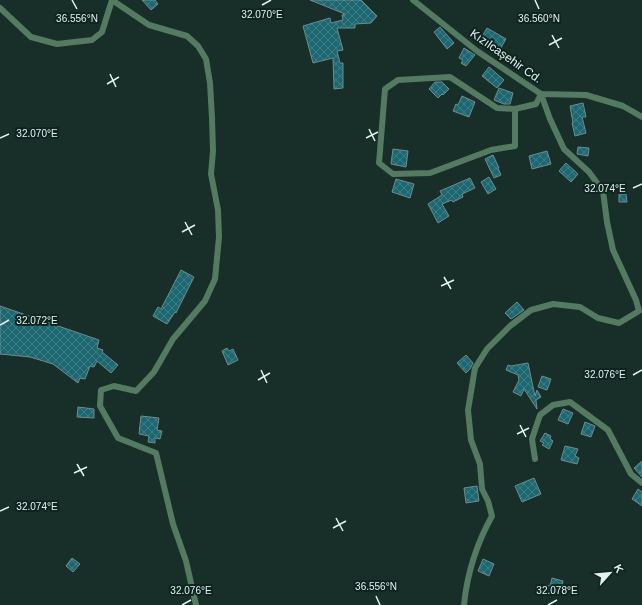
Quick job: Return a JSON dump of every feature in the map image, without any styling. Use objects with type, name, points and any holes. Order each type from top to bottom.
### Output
[{"type":"street","points":[[0,8],[32,37],[57,44],[92,40],[102,32],[112,0],[149,25],[187,36],[198,46],[206,59],[210,83],[213,151],[211,174],[218,210],[219,237],[215,279],[205,301],[173,339],[154,372],[136,392],[114,386],[101,390],[100,406],[118,438],[156,453],[173,524],[186,561],[196,605]]},
{"type":"street","name":"Kızılcaşehir Cd.","points":[[413,0],[477,51],[541,94],[586,95],[623,106],[642,117]]},
{"type":"street","points":[[515,110],[515,146],[490,150],[430,173],[393,174],[379,163],[385,89],[398,80],[450,77],[497,108],[515,110],[536,104],[541,94]]},
{"type":"street","points":[[464,605],[473,564],[482,535],[492,516],[488,501],[482,489],[480,464],[472,440],[468,410],[475,368],[487,349],[510,326],[531,310],[553,304],[580,307],[598,318],[619,323],[639,311],[636,300],[613,250],[607,222],[603,191],[590,172],[564,149],[550,119],[541,94]]},
{"type":"street","points":[[535,459],[532,438],[540,415],[553,406],[570,402],[608,430],[631,474],[642,483]]},
{"type":"building","points":[[142,0],[155,0],[158,4],[151,10]]},
{"type":"building","points":[[310,0],[361,0],[377,16],[371,23],[355,24],[355,28],[337,28],[343,50],[337,51],[340,63],[343,63],[343,88],[334,89],[333,58],[313,63],[303,26],[330,18],[331,23],[343,20],[342,15],[345,14]]},
{"type":"building","points":[[440,27],[454,43],[447,49],[434,32]]},
{"type":"building","points":[[487,28],[506,39],[499,51],[480,40]]},
{"type":"building","points":[[464,48],[475,55],[466,66],[461,63],[463,60],[459,58]]},
{"type":"building","points":[[489,67],[504,80],[497,88],[482,76]]},
{"type":"building","points":[[435,82],[442,82],[449,89],[438,98],[429,89]]},
{"type":"building","points":[[499,88],[513,93],[510,104],[504,104],[494,100]]},
{"type":"building","points":[[462,96],[475,102],[469,117],[453,111],[456,104],[458,105]]},
{"type":"building","points":[[583,103],[586,117],[582,117],[586,133],[575,136],[570,106]]},
{"type":"building","points":[[578,147],[589,148],[588,156],[577,154]]},
{"type":"building","points":[[393,149],[408,151],[406,167],[391,164]]},
{"type":"building","points":[[547,151],[551,164],[532,169],[529,156]]},
{"type":"building","points":[[493,155],[501,175],[494,178],[485,159]]},
{"type":"building","points":[[566,163],[578,174],[571,182],[559,171]]},
{"type":"building","points":[[489,177],[496,189],[488,194],[481,182]]},
{"type":"building","points":[[470,178],[475,188],[462,194],[463,197],[453,202],[452,200],[442,204],[449,216],[438,223],[428,204],[442,195],[440,191]]},
{"type":"building","points":[[396,179],[414,184],[410,198],[392,192]]},
{"type":"building","points":[[619,194],[626,194],[627,202],[619,202]]},
{"type":"building","points":[[181,270],[194,277],[176,313],[175,312],[167,324],[153,316],[158,307],[161,309]]},
{"type":"building","points":[[517,302],[524,310],[511,319],[505,313]]},
{"type":"building","points":[[0,306],[99,340],[97,348],[103,350],[102,352],[118,365],[111,373],[97,361],[94,367],[90,366],[85,379],[80,378],[78,383],[53,364],[30,357],[0,354]]},
{"type":"building","points":[[227,348],[229,351],[233,349],[238,360],[228,365],[222,351]]},
{"type":"building","points":[[466,355],[473,363],[466,373],[457,363]]},
{"type":"building","points":[[528,363],[535,396],[537,390],[541,397],[536,400],[537,409],[524,389],[521,396],[513,392],[519,380],[518,375],[506,370],[508,365],[511,366]]},
{"type":"building","points":[[542,376],[551,379],[547,390],[538,387]]},
{"type":"building","points":[[78,407],[94,409],[94,418],[77,417]]},
{"type":"building","points":[[563,409],[573,413],[568,424],[558,420]]},
{"type":"building","points":[[141,416],[159,418],[157,430],[162,431],[160,439],[155,438],[155,443],[148,442],[149,436],[139,434]]},
{"type":"building","points":[[585,422],[595,426],[591,437],[581,434]]},
{"type":"building","points":[[545,433],[551,436],[550,439],[553,441],[549,449],[542,445],[544,443],[540,441]]},
{"type":"building","points":[[565,446],[578,449],[575,456],[579,458],[577,464],[561,460]]},
{"type":"building","points":[[642,461],[642,477],[634,468]]},
{"type":"building","points":[[534,478],[541,494],[522,502],[515,486]]},
{"type":"building","points":[[477,486],[479,501],[466,503],[464,488]]},
{"type":"building","points":[[638,489],[642,492],[642,506],[632,499]]},
{"type":"building","points":[[72,558],[80,564],[73,572],[66,566]]},
{"type":"building","points":[[483,559],[494,564],[489,576],[478,571]]},
{"type":"building","points":[[552,578],[563,581],[561,591],[553,589],[552,592],[545,590],[546,585],[550,586]]}]
